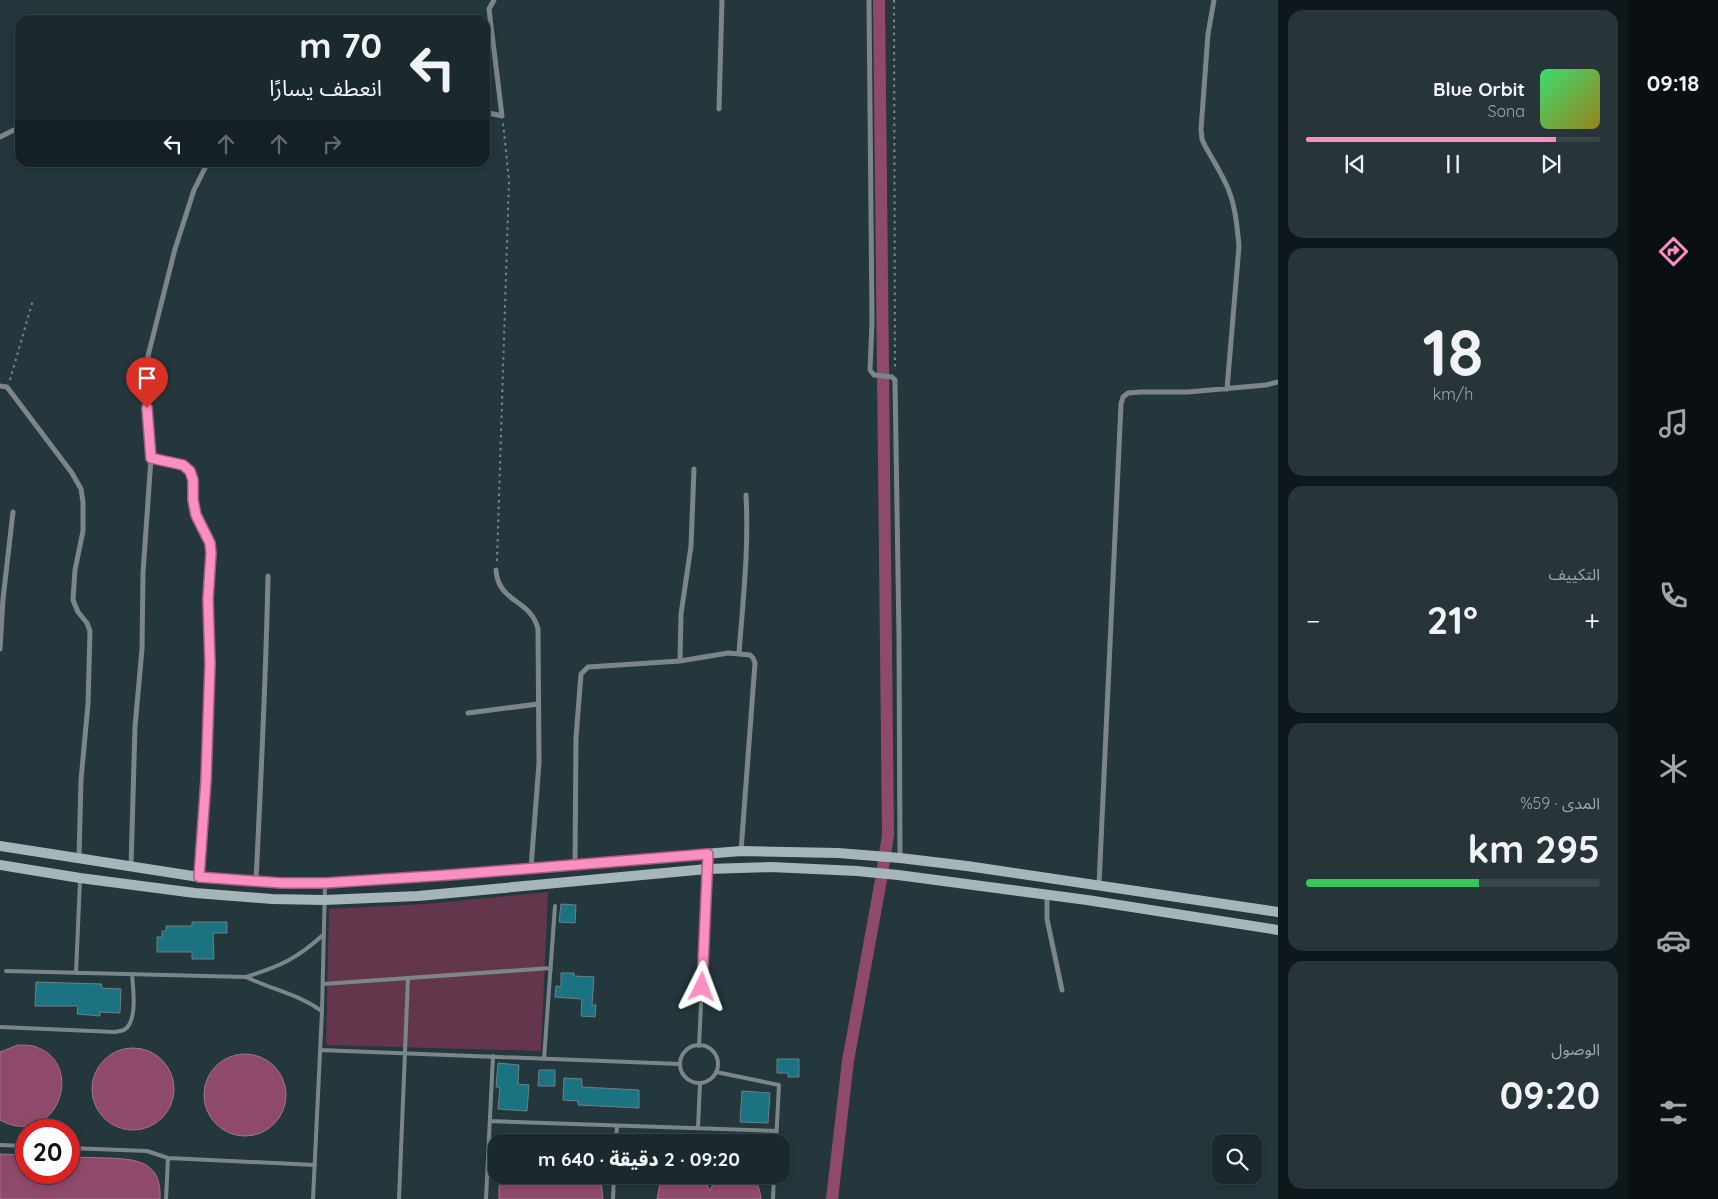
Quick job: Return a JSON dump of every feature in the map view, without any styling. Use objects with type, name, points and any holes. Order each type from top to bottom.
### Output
[{"type":"street","points":[[490,15],[489,9],[494,0]]},
{"type":"street","points":[[719,109],[722,0]]},
{"type":"street","points":[[869,0],[872,322],[870,370],[877,376],[889,376],[895,380],[900,858]]},
{"type":"street","points":[[1214,0],[1208,34],[1201,129],[1204,146],[1231,195],[1239,246],[1227,389]]},
{"type":"street","points":[[490,17],[502,116],[490,113]]},
{"type":"street","points":[[0,137],[15,130]]},
{"type":"street","points":[[131,866],[135,727],[142,649],[143,574],[151,458],[146,389],[148,356],[175,249],[194,190],[206,167]]},
{"type":"street","points":[[1099,885],[1121,404],[1123,397],[1128,393],[1188,392],[1266,385],[1278,382]]},
{"type":"street","points":[[0,386],[8,387],[72,473],[81,489],[84,502],[83,531],[75,570],[74,600],[78,612],[87,623],[90,631],[88,704],[81,780],[79,857]]},
{"type":"street","points":[[151,458],[183,465],[190,471],[193,480],[193,500],[196,515],[210,543],[208,599],[210,664],[206,780],[199,877]]},
{"type":"street","points":[[680,661],[681,614],[691,546],[694,469]]},
{"type":"street","points":[[739,653],[746,569],[746,495]]},
{"type":"street","points":[[0,649],[3,599],[13,512]]},
{"type":"street","points":[[496,570],[501,588],[529,611],[536,620],[538,629],[539,763],[531,868]]},
{"type":"street","points":[[256,881],[268,576]]},
{"type":"street","points":[[576,864],[576,738],[581,674],[588,667],[680,661],[739,653],[750,654],[754,658],[755,664],[741,851]]},
{"type":"street","points":[[468,713],[538,704]]},
{"type":"street","points":[[0,846],[199,877],[325,883],[741,851],[838,853],[967,866],[1278,912]]},
{"type":"street","points":[[0,866],[195,893],[272,899],[324,900],[418,896],[707,869],[771,868],[856,871],[1047,895],[1278,930]]},
{"type":"street","points":[[1047,895],[1046,919],[1062,990]]},
{"type":"lane","points":[[699,1046],[708,854]]},
{"type":"lane","points":[[76,973],[80,878]]},
{"type":"lane","points":[[313,1199],[322,1012],[325,883]]},
{"type":"lane","points":[[544,1059],[555,906]]},
{"type":"lane","points":[[6,971],[246,977],[288,961],[306,951],[324,934]]},
{"type":"lane","points":[[323,984],[551,968]]},
{"type":"lane","points":[[0,1027],[115,1032],[124,1030],[130,1023],[133,1013],[132,974]]},
{"type":"lane","points":[[246,977],[308,1001],[322,1012]]},
{"type":"lane","points":[[399,1199],[408,978]]},
{"type":"lane","points":[[699,1046],[706,1047],[712,1051],[718,1064],[712,1078],[700,1083],[691,1082],[685,1078],[681,1072],[680,1064],[681,1057],[685,1051],[691,1047],[699,1046]]},
{"type":"lane","points":[[320,1050],[680,1064]]},
{"type":"lane","points":[[486,1199],[493,1056]]},
{"type":"lane","points":[[716,1072],[779,1085],[777,1134]]},
{"type":"lane","points":[[698,1128],[700,1083]]},
{"type":"lane","points":[[490,1121],[777,1131]]},
{"type":"lane","points":[[616,1134],[617,1126]]},
{"type":"lane","points":[[0,1145],[15,1146]]},
{"type":"lane","points":[[80,1148],[147,1151],[168,1158],[314,1165]]},
{"type":"lane","points":[[166,1199],[168,1158]]},
{"type":"lane","points":[[613,1199],[614,1184]]},
{"type":"lane","points":[[773,1199],[774,1184]]},
{"type":"path","points":[[894,0],[895,380]]},
{"type":"path","points":[[496,570],[509,180],[502,116]]},
{"type":"path","points":[[8,387],[33,300]]},
{"type":"shaded area","points":[[548,892],[541,1051],[326,1045],[329,909],[425,904]]},
{"type":"shaded area","points":[[18,1045],[33,1046],[50,1055],[59,1068],[62,1084],[59,1100],[50,1114],[44,1119],[15,1119],[15,1124],[0,1120],[0,1052]]},
{"type":"shaded area","points":[[133,1048],[149,1051],[162,1060],[171,1073],[174,1089],[171,1105],[162,1118],[149,1127],[133,1130],[117,1127],[104,1118],[95,1105],[92,1089],[95,1073],[104,1060],[117,1051]]},
{"type":"shaded area","points":[[245,1054],[261,1057],[274,1066],[283,1079],[286,1095],[283,1111],[274,1124],[261,1133],[245,1136],[229,1133],[216,1124],[207,1111],[204,1095],[207,1079],[216,1066],[229,1057]]},
{"type":"shaded area","points":[[0,1154],[15,1155],[15,1184],[80,1184],[80,1157],[119,1159],[138,1162],[152,1170],[157,1177],[160,1187],[160,1199],[0,1199]]},
{"type":"shaded area","points":[[500,1184],[601,1184],[603,1199],[499,1199]]},
{"type":"shaded area","points":[[660,1184],[706,1184],[710,1191],[713,1184],[757,1184],[761,1199],[657,1199]]},
{"type":"building","points":[[561,904],[576,905],[575,923],[559,922]]},
{"type":"building","points":[[192,922],[227,922],[227,933],[213,933],[214,959],[192,959],[192,952],[157,952],[157,937],[162,937],[162,931],[166,931],[166,926],[192,926]]},
{"type":"building","points":[[561,973],[574,973],[574,976],[594,977],[592,1005],[596,1005],[595,1017],[581,1016],[582,999],[555,997],[556,986],[561,987]]},
{"type":"building","points":[[36,982],[102,984],[101,988],[121,989],[120,1013],[100,1012],[100,1016],[77,1014],[78,1006],[35,1006]]},
{"type":"building","points":[[777,1059],[799,1059],[799,1077],[788,1077],[788,1073],[777,1073]]},
{"type":"building","points":[[498,1063],[519,1065],[518,1084],[529,1085],[527,1111],[498,1109],[500,1087],[496,1087]]},
{"type":"building","points":[[539,1070],[555,1070],[555,1086],[538,1086]]},
{"type":"building","points":[[564,1078],[582,1079],[582,1087],[639,1090],[639,1108],[578,1105],[578,1101],[563,1100]]},
{"type":"building","points":[[742,1091],[770,1093],[768,1123],[740,1122]]},
{"type":"waterway","points":[[832,1199],[848,1061],[888,835],[879,0]]},
{"type":"route","points":[[147,408],[151,458],[183,465],[190,471],[193,480],[193,500],[196,515],[210,543],[208,599],[210,664],[206,780],[199,877],[281,883],[325,883],[708,854],[702,987]]}]
